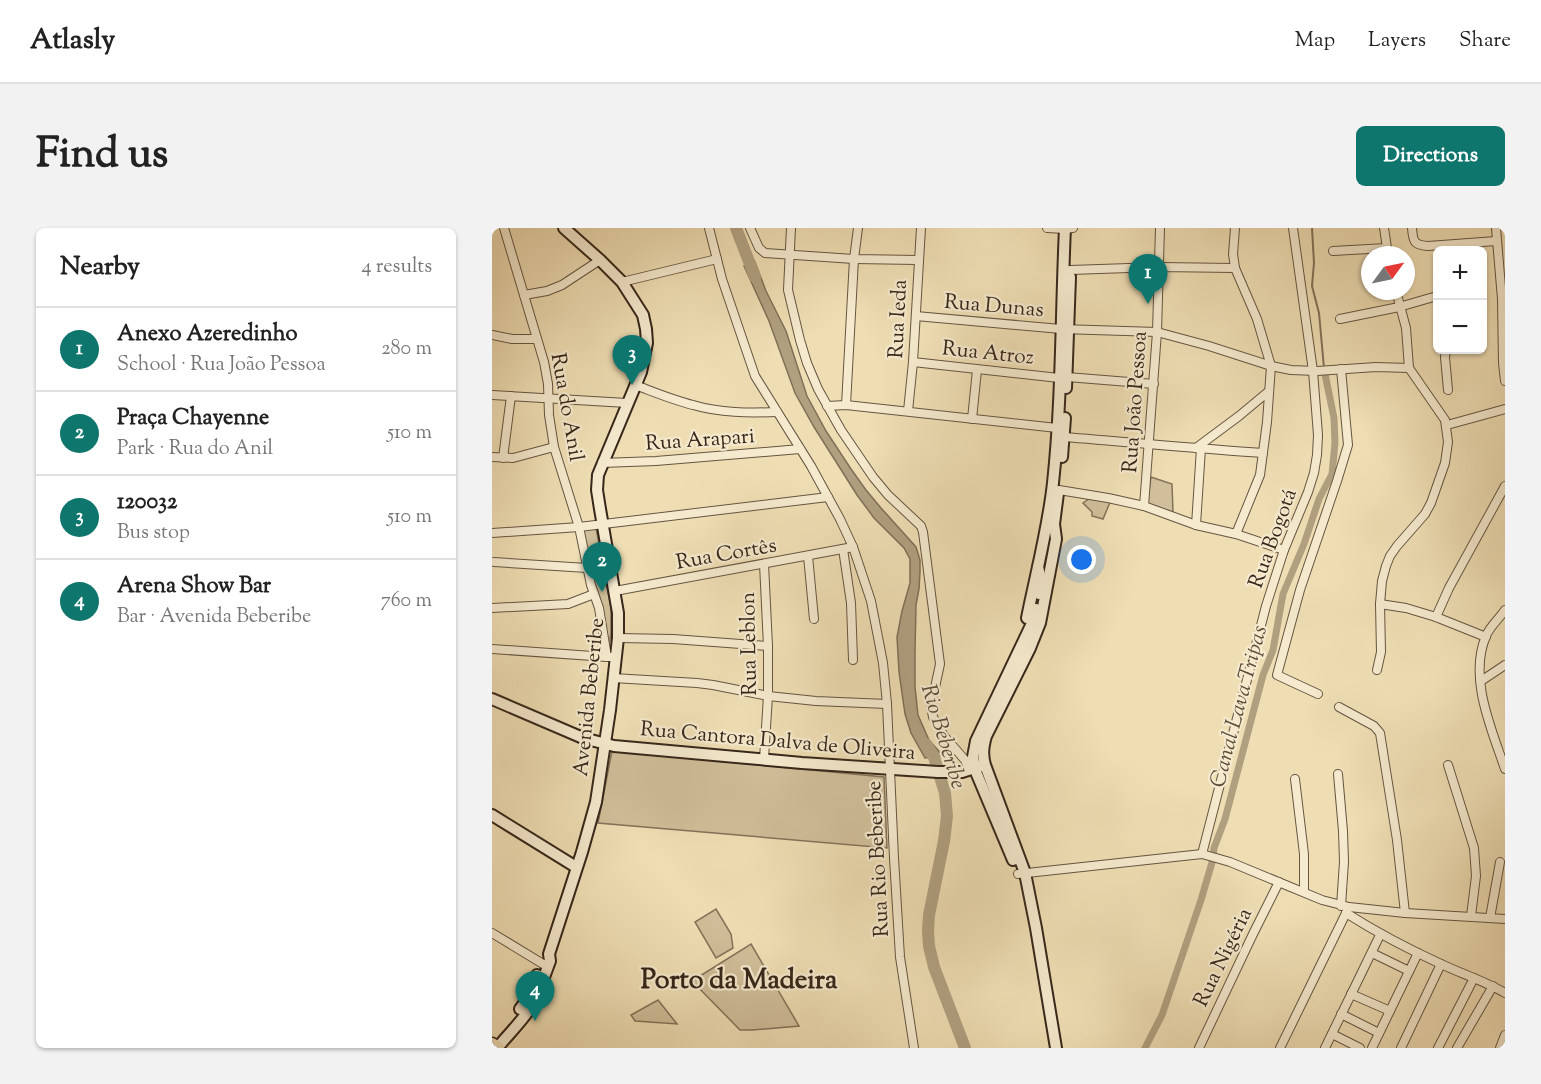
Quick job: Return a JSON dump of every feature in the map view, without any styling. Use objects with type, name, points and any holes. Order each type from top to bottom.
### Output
[{"type":"main road","name":"Avenida Beberibe","points":[[492,1043],[526,1001],[545,965],[550,961],[549,954],[576,867],[601,803],[604,744],[613,678],[611,657],[618,638],[618,613],[597,490],[598,475],[646,355],[646,329],[643,315],[622,282],[564,228]]},
{"type":"main road","points":[[1065,329],[1070,270],[1069,228]]},
{"type":"main road","points":[[976,768],[983,746],[1040,623],[1056,539],[1054,524],[1059,490],[1069,228]]},
{"type":"main road","points":[[1056,1048],[1036,928],[1022,873],[973,757],[976,741],[1023,640],[1053,484],[1060,432]]},
{"type":"main road","name":"Rua Cantora Dalva de Oliveira","points":[[492,699],[559,729],[604,744],[711,756],[890,769],[953,772],[976,768]]},
{"type":"main road","points":[[492,815],[576,867]]},
{"type":"main road","points":[[1022,873],[1049,1048]]},
{"type":"main road","name":"Avenida Beberibe","points":[[498,1048],[530,1009],[545,965]]},
{"type":"main road","points":[[492,1043],[498,1048]]},
{"type":"street","name":"Rua do Anil","points":[[504,228],[544,362],[554,447],[579,527],[587,568],[611,657]]},
{"type":"street","name":"Rua Rio Beberibe","points":[[708,228],[755,376],[815,473],[840,519],[853,547],[871,601],[883,663],[887,704],[900,957],[914,1048]]},
{"type":"street","points":[[750,228],[759,248],[765,253],[854,259],[918,260]]},
{"type":"street","points":[[791,228],[788,290],[807,363],[827,406],[873,477],[921,526],[940,664],[931,706],[933,717],[944,736],[965,760],[976,768]]},
{"type":"street","points":[[846,405],[854,259],[858,228]]},
{"type":"street","name":"Rua Ieda","points":[[908,411],[921,228]]},
{"type":"street","points":[[1047,228],[1069,228]]},
{"type":"street","name":"Rua João Pessoa","points":[[1144,506],[1157,332],[1160,228]]},
{"type":"street","points":[[1235,228],[1233,254],[1235,268],[1257,320],[1270,366],[1267,422],[1260,475],[1236,534]]},
{"type":"street","name":"Rua Bogotá","points":[[1202,854],[1266,606],[1284,550],[1308,492],[1317,455],[1315,371],[1293,228]]},
{"type":"street","points":[[1384,228],[1386,246]]},
{"type":"street","points":[[1412,228],[1413,240],[1419,245],[1496,241]]},
{"type":"street","points":[[1496,228],[1504,299],[1505,381]]},
{"type":"street","points":[[1333,252],[1361,251]]},
{"type":"street","points":[[622,282],[717,259]]},
{"type":"street","points":[[524,295],[547,291],[562,285],[600,260]]},
{"type":"street","points":[[1070,270],[1159,267],[1235,268]]},
{"type":"street","points":[[1340,319],[1399,307],[1433,297]]},
{"type":"street","points":[[1377,669],[1381,646],[1382,581],[1390,556],[1425,514],[1431,502],[1444,463],[1448,442],[1447,425],[1409,368],[1406,328],[1398,300]]},
{"type":"street","name":"Rua Dunas","points":[[916,316],[940,315],[1065,329],[1157,332],[1270,366],[1291,370],[1409,368]]},
{"type":"street","points":[[492,335],[512,339],[537,339]]},
{"type":"street","points":[[1445,354],[1448,390]]},
{"type":"street","name":"Rua Atroz","points":[[913,362],[1063,378],[1154,384]]},
{"type":"street","points":[[1318,694],[1277,675],[1300,590],[1348,445],[1341,369]]},
{"type":"street","points":[[972,419],[977,370]]},
{"type":"street","points":[[635,385],[681,402],[707,408],[747,413],[777,412]]},
{"type":"street","points":[[1198,448],[1269,391]]},
{"type":"street","points":[[492,395],[627,403]]},
{"type":"street","points":[[503,458],[511,396]]},
{"type":"street","points":[[827,406],[846,405],[908,411],[1148,443],[1263,453]]},
{"type":"street","points":[[1447,425],[1505,409]]},
{"type":"street","points":[[492,457],[522,456],[554,447]]},
{"type":"street","points":[[1196,525],[1198,448]]},
{"type":"street","name":"Rua Arapari","points":[[602,463],[656,461],[800,449]]},
{"type":"street","points":[[1436,617],[1449,588],[1505,486]]},
{"type":"street","points":[[1059,490],[1144,506],[1196,525],[1236,534],[1284,550]]},
{"type":"street","points":[[492,533],[579,527],[828,497]]},
{"type":"street","name":"Rua Cortês","points":[[615,591],[853,547]]},
{"type":"street","points":[[843,549],[851,603],[853,660]]},
{"type":"street","points":[[808,556],[814,619]]},
{"type":"street","points":[[494,562],[587,568],[610,566]]},
{"type":"street","name":"Rua Leblon","points":[[764,564],[768,646],[764,759]]},
{"type":"street","points":[[492,608],[568,604],[594,594]]},
{"type":"street","points":[[1380,604],[1406,608],[1436,617],[1486,637]]},
{"type":"street","points":[[1505,610],[1486,637],[1481,660],[1480,681],[1484,707],[1505,769]]},
{"type":"street","points":[[618,638],[673,639],[768,646]]},
{"type":"street","points":[[492,649],[611,657]]},
{"type":"street","points":[[1480,681],[1504,668]]},
{"type":"street","points":[[613,678],[713,685],[768,696],[816,701],[887,704]]},
{"type":"street","points":[[1339,706],[1374,726],[1380,733],[1397,840],[1405,913]]},
{"type":"street","points":[[1448,765],[1474,848],[1476,876],[1471,916]]},
{"type":"street","points":[[1280,1048],[1345,909],[1343,831],[1338,774]]},
{"type":"street","points":[[1295,779],[1304,854],[1304,892]]},
{"type":"street","points":[[1022,873],[1202,854],[1225,860],[1345,909],[1380,935],[1505,992]]},
{"type":"street","points":[[1490,918],[1500,862]]},
{"type":"street","name":"Rua Nigéria","points":[[1199,1048],[1279,882]]},
{"type":"street","points":[[1345,909],[1505,919]]},
{"type":"street","points":[[492,933],[545,965]]},
{"type":"street","points":[[1325,1048],[1380,935]]},
{"type":"street","points":[[1372,953],[1409,971]]},
{"type":"street","points":[[1372,1048],[1418,953]]},
{"type":"street","points":[[1401,1048],[1441,964]]},
{"type":"street","points":[[1438,1048],[1474,978]]},
{"type":"street","points":[[1457,1048],[1493,986]]},
{"type":"street","points":[[1351,994],[1390,1011]]},
{"type":"street","points":[[1341,1014],[1379,1033]]},
{"type":"street","points":[[1332,1034],[1360,1048]]},
{"type":"street","points":[[1500,1048],[1505,1035]]},
{"type":"shaded area","points":[[755,262],[766,291],[786,331],[807,396],[826,431],[866,490],[916,547],[920,560],[915,652],[918,715],[929,740],[943,756],[925,758],[911,733],[905,714],[897,637],[910,583],[910,559],[904,548],[874,518],[857,495],[795,393],[769,321],[744,266]]},
{"type":"shaded area","points":[[1151,477],[1172,484],[1173,512],[1147,504]]},
{"type":"shaded area","points":[[1093,496],[1111,500],[1103,519],[1092,516],[1092,512],[1083,503]]},
{"type":"shaded area","points":[[596,528],[611,608],[608,652],[582,529]]},
{"type":"shaded area","points":[[612,751],[884,777],[887,848],[598,823]]},
{"type":"shaded area","points":[[716,909],[731,934],[733,948],[716,958],[695,922]]},
{"type":"shaded area","points":[[751,944],[799,1026],[740,1030],[692,981]]},
{"type":"shaded area","points":[[658,1000],[677,1024],[635,1021],[631,1015]]},
{"type":"waterway","name":"Rio Beberibe","points":[[736,228],[755,277]]},
{"type":"waterway","points":[[1312,228],[1314,263],[1312,286],[1319,313],[1324,368]]},
{"type":"waterway","name":"Canal Lava Tripas","points":[[1145,1048],[1162,1015],[1201,900],[1263,675],[1273,650],[1283,594],[1304,544],[1319,499],[1332,474],[1335,443],[1334,418],[1324,369]]},
{"type":"waterway","name":"Rio Beberibe","points":[[926,744],[934,757],[945,793],[947,816],[929,915],[929,946],[934,967],[965,1048]]},
{"type":"place","name":"Anexo Azeredinho","points":[[1148,304]]},
{"type":"place","name":"120032","points":[[632,385]]},
{"type":"place","name":"Praça Chayenne","points":[[602,592]]},
{"type":"place","name":"Arena Show Bar","points":[[535,1021]]},
{"type":"district","name":"Porto da Madeira","points":[[739,979]]}]
